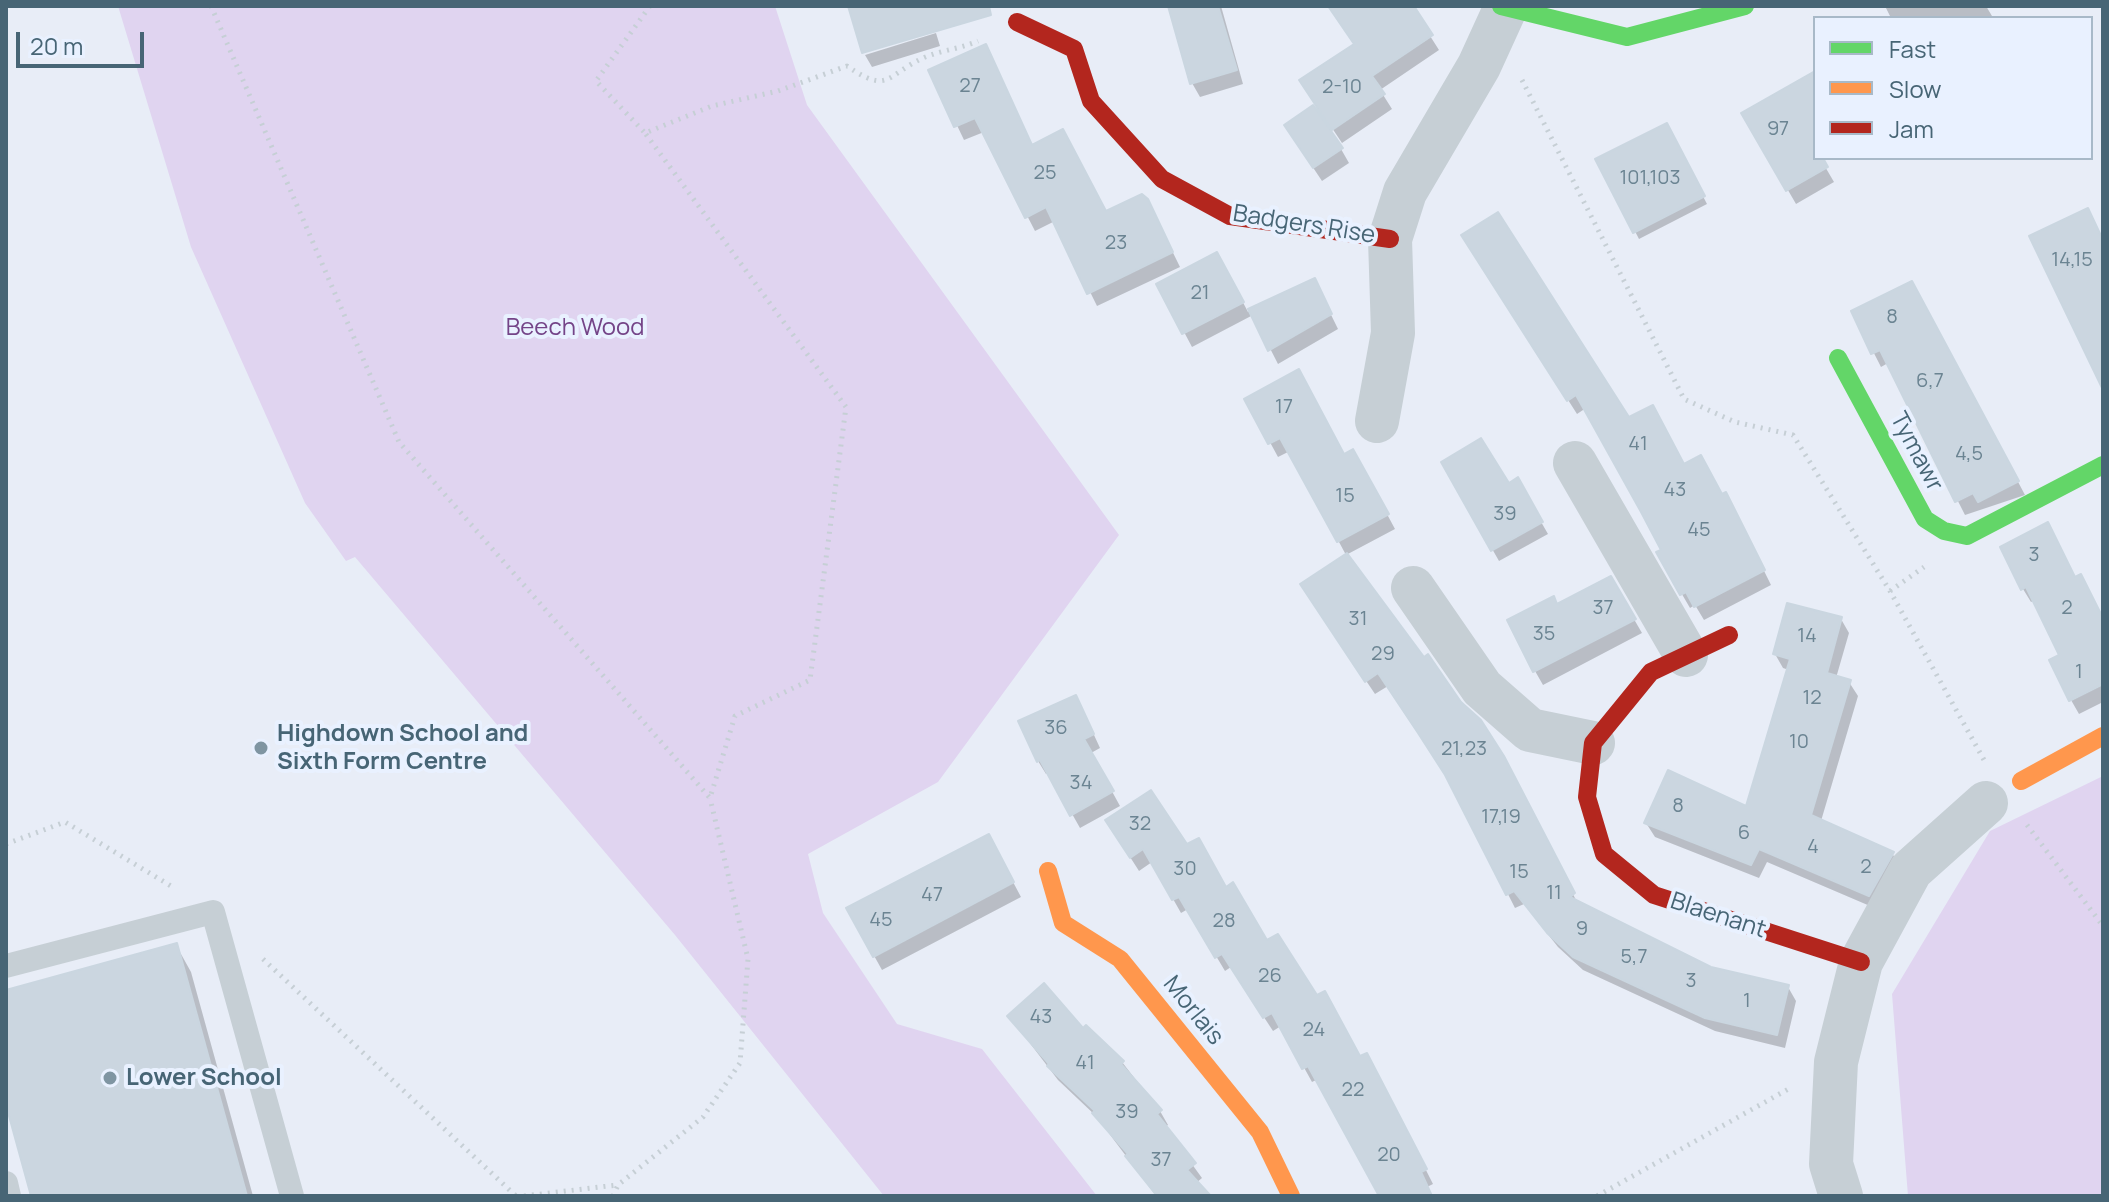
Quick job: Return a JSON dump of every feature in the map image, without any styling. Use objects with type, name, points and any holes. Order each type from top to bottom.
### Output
[{"type":"street","points":[[1503,8],[1627,37],[1745,6]]},
{"type":"street","name":"Badgers Rise","points":[[1377,421],[1393,333],[1390,239],[1405,192],[1479,66],[1503,8]]},
{"type":"street","name":"Badgers Rise","points":[[1017,22],[1074,49],[1091,101],[1162,179],[1230,216],[1390,239]]},
{"type":"street","name":"Tymawr","points":[[1838,358],[1925,519],[1944,531],[1967,536],[2103,465]]},
{"type":"street","points":[[1575,463],[1686,655]]},
{"type":"street","points":[[1413,588],[1482,688],[1530,730],[1593,743],[1651,672],[1729,635]]},
{"type":"street","points":[[1841,1196],[1831,1164],[1836,1062],[1861,962],[1911,870],[2003,792],[2103,736]]},
{"type":"street","name":"Blaenant","points":[[1593,743],[1587,797],[1604,854],[1617,865],[1654,895],[1861,962]]},
{"type":"street","name":"Morlais","points":[[1048,871],[1063,923],[1120,959],[1260,1132],[1291,1196]]},
{"type":"lane","points":[[6,966],[213,912],[292,1196]]},
{"type":"lane","points":[[6,1183],[9,1196]]},
{"type":"path","points":[[211,6],[399,442],[710,798],[748,959],[740,1063],[703,1117],[618,1185],[613,1196]]},
{"type":"path","points":[[650,6],[596,81],[645,133],[846,407],[810,680],[735,716],[710,798]]},
{"type":"path","points":[[1503,8],[1523,83],[1684,399],[1735,422],[1793,435],[1890,591],[2003,792],[2103,926]]},
{"type":"path","points":[[645,133],[712,106],[778,91],[847,66],[868,81],[889,82],[923,58],[973,43]]},
{"type":"path","points":[[6,844],[65,822],[213,912],[516,1196]]},
{"type":"path","points":[[1597,1196],[1836,1062]]},
{"type":"path","points":[[524,1196],[618,1185]]},
{"type":"green space","name":"Beech Wood","points":[[118,6],[775,6],[807,105],[1119,535],[938,782],[808,854],[823,913],[897,1024],[982,1049],[1097,1196],[884,1196],[675,935],[355,557],[346,561],[305,503],[191,247]]},
{"type":"green space","points":[[2103,776],[2103,1196],[1908,1196],[1892,994],[1990,831]]},
{"type":"building","points":[[848,6],[989,6],[991,15],[862,53]]},
{"type":"building","points":[[1168,6],[1218,6],[1237,70],[1190,84]]},
{"type":"building","points":[[1328,6],[1414,6],[1433,35],[1372,76],[1385,94],[1332,130],[1299,80],[1354,44]]},
{"type":"building","points":[[986,44],[1032,145],[1063,129],[1106,211],[1142,194],[1148,199],[1173,252],[1087,294],[1046,207],[1025,218],[975,118],[954,127],[928,70]]},
{"type":"building","points":[[1813,72],[1813,160],[1824,160],[1828,167],[1786,191],[1741,113]]},
{"type":"building","points":[[1313,105],[1343,148],[1313,168],[1284,125]]},
{"type":"building","points":[[1667,123],[1705,196],[1633,233],[1595,159]]},
{"type":"building","points":[[2088,208],[2103,240],[2103,390],[2029,236]]},
{"type":"building","points":[[1498,212],[1629,417],[1653,405],[1684,464],[1701,455],[1722,494],[1726,492],[1765,570],[1694,607],[1686,592],[1680,595],[1656,552],[1661,550],[1576,395],[1567,401],[1461,235]]},
{"type":"building","points":[[1217,252],[1244,302],[1182,334],[1156,284]]},
{"type":"building","points":[[1315,278],[1332,314],[1268,351],[1248,309]]},
{"type":"building","points":[[1912,281],[2019,481],[1978,502],[1973,493],[1955,502],[1880,350],[1871,354],[1851,311]]},
{"type":"building","points":[[1299,369],[1344,454],[1353,449],[1389,514],[1337,542],[1280,438],[1268,444],[1244,399]]},
{"type":"building","points":[[1481,438],[1509,483],[1518,477],[1543,522],[1491,551],[1441,462]]},
{"type":"building","points":[[2048,522],[2075,577],[2081,574],[2103,618],[2103,684],[2069,701],[2049,660],[2059,655],[2026,587],[2021,590],[2000,547]]},
{"type":"building","points":[[1347,553],[1424,657],[1428,654],[1461,702],[1481,720],[1504,756],[1575,893],[1570,897],[1711,967],[1789,985],[1777,1035],[1705,1018],[1573,957],[1547,933],[1514,891],[1506,895],[1445,775],[1418,733],[1378,673],[1365,682],[1300,584]]},
{"type":"building","points":[[1611,576],[1636,619],[1533,672],[1507,620],[1554,596],[1557,604]]},
{"type":"building","points":[[1787,603],[1842,617],[1827,673],[1851,680],[1811,815],[1894,852],[1869,896],[1759,849],[1751,865],[1644,823],[1668,770],[1746,806],[1790,659],[1773,654]]},
{"type":"building","points":[[1076,695],[1094,734],[1084,739],[1114,791],[1070,816],[1040,760],[1037,762],[1018,721]]},
{"type":"building","points":[[1151,790],[1187,844],[1199,838],[1226,887],[1233,882],[1267,940],[1278,934],[1317,995],[1325,991],[1360,1056],[1367,1053],[1427,1169],[1421,1172],[1432,1196],[1379,1196],[1308,1066],[1302,1069],[1272,1013],[1263,1018],[1222,954],[1215,958],[1179,897],[1172,900],[1143,849],[1130,858],[1105,820]]},
{"type":"building","points":[[989,834],[1014,882],[873,957],[846,908]]},
{"type":"building","name":"Lower School","points":[[177,943],[247,1196],[31,1196],[6,1105],[6,990]]},
{"type":"building","points":[[1044,983],[1083,1028],[1086,1025],[1124,1061],[1121,1064],[1162,1110],[1157,1114],[1196,1163],[1187,1170],[1211,1196],[1157,1196],[1125,1156],[1128,1154],[1092,1113],[1095,1111],[1047,1066],[1049,1064],[1007,1016]]},
{"type":"traffic: fast","points":[[1501,6],[1627,37],[1745,6]]},
{"type":"traffic: fast","points":[[1838,358],[1925,519],[1944,531],[1967,536],[2103,465]]},
{"type":"traffic: slow","points":[[2021,781],[2103,736]]},
{"type":"traffic: slow","points":[[1048,871],[1063,923],[1120,959],[1260,1132],[1291,1196]]},
{"type":"traffic: jam","points":[[1017,22],[1074,49],[1091,101],[1162,179],[1230,216],[1390,239]]},
{"type":"traffic: jam","points":[[1729,635],[1651,672],[1593,743],[1587,797],[1604,854],[1654,895],[1861,962]]},
{"type":"place","name":"Highdown School and Sixth Form Centre","points":[[261,748]]},
{"type":"place","name":"Lower School","points":[[110,1078]]}]
